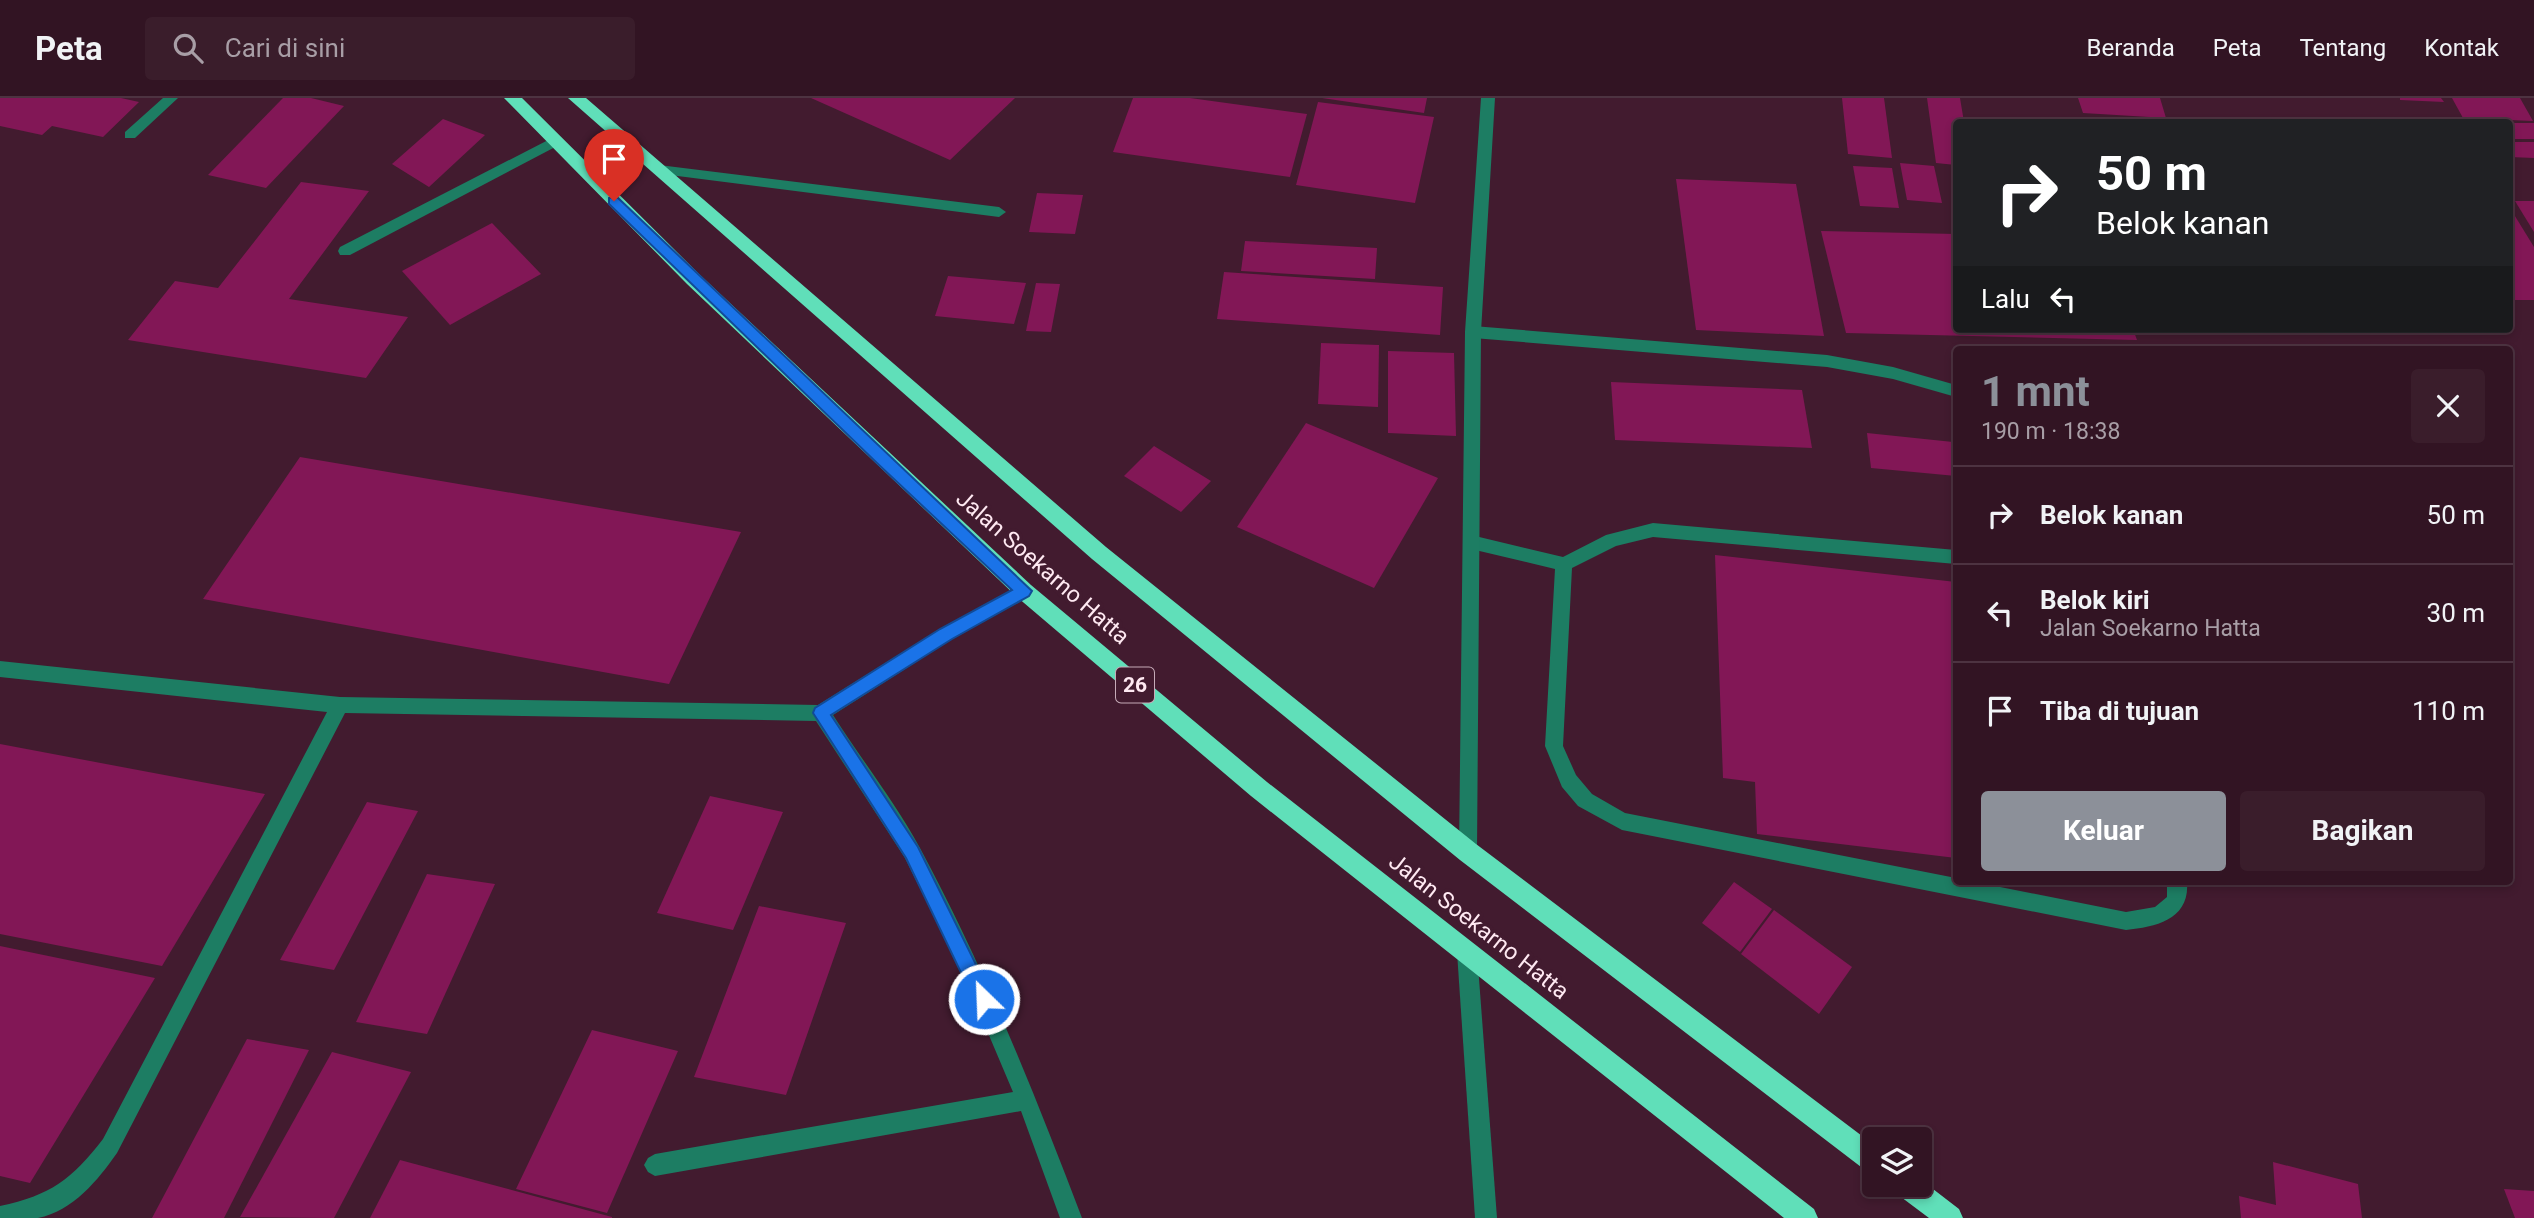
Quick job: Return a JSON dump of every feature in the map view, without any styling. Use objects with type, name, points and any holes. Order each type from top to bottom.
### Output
[{"type":"highway","name":"Jalan Soekarno Hatta","points":[[512,98],[703,289],[1024,591],[1259,789],[1805,1218]]},
{"type":"highway","name":"Jalan Soekarno Hatta","points":[[576,98],[1099,553],[1468,852],[1862,1152]]},
{"type":"highway","points":[[1922,1197],[1950,1218]]},
{"type":"street","points":[[130,135],[171,98]]},
{"type":"street","points":[[1468,852],[1473,332],[1488,98]]},
{"type":"street","points":[[345,251],[554,142]]},
{"type":"street","points":[[659,170],[999,212]]},
{"type":"street","points":[[1473,332],[1788,356],[1864,367],[1953,390]]},
{"type":"street","points":[[1471,542],[1564,564],[1612,540],[1653,530],[1953,557]]},
{"type":"street","points":[[1564,564],[1554,746],[1569,781],[1585,800],[1601,811],[1622,821],[2126,921],[2142,920],[2168,911],[2176,904],[2180,894],[2178,885]]},
{"type":"street","points":[[0,669],[340,705],[821,713],[946,634],[1024,591]]},
{"type":"street","points":[[0,1217],[53,1203],[89,1174],[110,1146],[340,705]]},
{"type":"street","points":[[821,713],[912,852],[972,974],[1027,1100],[1071,1218]]},
{"type":"street","points":[[1467,952],[1486,1218]]},
{"type":"street","points":[[655,1165],[1027,1100]]},
{"type":"building","points":[[0,98],[121,98],[139,102],[103,137],[52,126],[42,135],[0,126]]},
{"type":"building","points":[[283,98],[311,98],[344,106],[266,188],[208,175]]},
{"type":"building","points":[[811,98],[1015,98],[950,160]]},
{"type":"building","points":[[1133,98],[1190,98],[1307,114],[1290,177],[1113,152]]},
{"type":"building","points":[[1322,98],[1427,98],[1424,113]]},
{"type":"building","points":[[1842,98],[1884,98],[1892,158],[1848,154]]},
{"type":"building","points":[[1927,98],[1960,98],[1964,119],[1953,119],[1953,165],[1936,163]]},
{"type":"building","points":[[2078,98],[2160,98],[2166,118],[2083,113]]},
{"type":"building","points":[[2441,98],[2444,102],[2400,100]]},
{"type":"building","points":[[2452,98],[2520,98],[2533,121],[2513,119],[2463,118]]},
{"type":"building","points":[[1318,102],[1434,117],[1415,203],[1296,185]]},
{"type":"building","points":[[443,119],[485,135],[429,187],[392,164]]},
{"type":"building","points":[[2513,123],[2534,123],[2534,139],[2513,139]]},
{"type":"building","points":[[2513,142],[2534,142],[2534,158],[2513,157]]},
{"type":"building","points":[[1900,163],[1934,166],[1942,203],[1907,200]]},
{"type":"building","points":[[1853,166],[1892,168],[1899,208],[1860,206]]},
{"type":"building","points":[[1676,179],[1796,184],[1824,336],[1696,330]]},
{"type":"building","points":[[301,182],[369,191],[289,299],[408,317],[366,378],[128,340],[175,281],[218,288]]},
{"type":"building","points":[[1037,193],[1083,195],[1075,234],[1029,232]]},
{"type":"building","points":[[2515,201],[2534,201],[2534,232]]},
{"type":"building","points":[[2513,213],[2534,247],[2534,300],[2513,300]]},
{"type":"building","points":[[492,223],[541,274],[450,325],[402,271]]},
{"type":"building","points":[[1821,231],[1953,234],[1953,333],[2134,333],[2137,340],[1846,333]]},
{"type":"building","points":[[1245,241],[1377,248],[1375,279],[1241,271]]},
{"type":"building","points":[[1224,272],[1443,287],[1440,335],[1217,319]]},
{"type":"building","points":[[948,276],[1026,283],[1014,324],[935,316]]},
{"type":"building","points":[[1036,283],[1060,284],[1051,332],[1026,331]]},
{"type":"building","points":[[1321,343],[1379,345],[1378,407],[1318,404]]},
{"type":"building","points":[[1388,351],[1454,353],[1456,436],[1388,433]]},
{"type":"building","points":[[1611,382],[1802,390],[1812,448],[1615,440]]},
{"type":"building","points":[[1306,423],[1438,478],[1374,588],[1237,527]]},
{"type":"building","points":[[1867,433],[1953,442],[1953,476],[1871,468]]},
{"type":"building","points":[[1154,446],[1211,481],[1181,512],[1124,476]]},
{"type":"building","points":[[300,457],[741,532],[669,684],[203,599]]},
{"type":"building","points":[[1715,555],[1953,582],[1953,858],[1757,834],[1755,782],[1723,778]]},
{"type":"building","points":[[0,744],[265,794],[162,966],[0,934]]},
{"type":"building","points":[[710,796],[783,812],[733,930],[657,913]]},
{"type":"building","points":[[367,802],[418,811],[334,970],[280,960]]},
{"type":"building","points":[[427,874],[495,884],[427,1034],[356,1022]]},
{"type":"building","points":[[1734,882],[1772,909],[1740,952],[1702,923]]},
{"type":"building","points":[[759,906],[846,923],[786,1095],[694,1077]]},
{"type":"building","points":[[1774,910],[1852,967],[1819,1014],[1741,954]]},
{"type":"building","points":[[0,946],[155,978],[30,1183],[0,1176]]},
{"type":"building","points":[[592,1030],[678,1051],[607,1213],[516,1189]]},
{"type":"building","points":[[247,1039],[309,1050],[224,1218],[152,1218]]},
{"type":"building","points":[[332,1052],[411,1072],[334,1218],[240,1217]]},
{"type":"building","points":[[400,1160],[612,1217],[612,1218],[370,1218]]},
{"type":"building","points":[[2273,1162],[2358,1184],[2362,1218],[2241,1218],[2239,1196],[2276,1205]]},
{"type":"building","points":[[2504,1189],[2534,1191],[2534,1218],[2515,1218]]},
{"type":"route","points":[[614,201],[884,461],[1024,591],[946,634],[821,713],[912,852],[984,999]]}]
